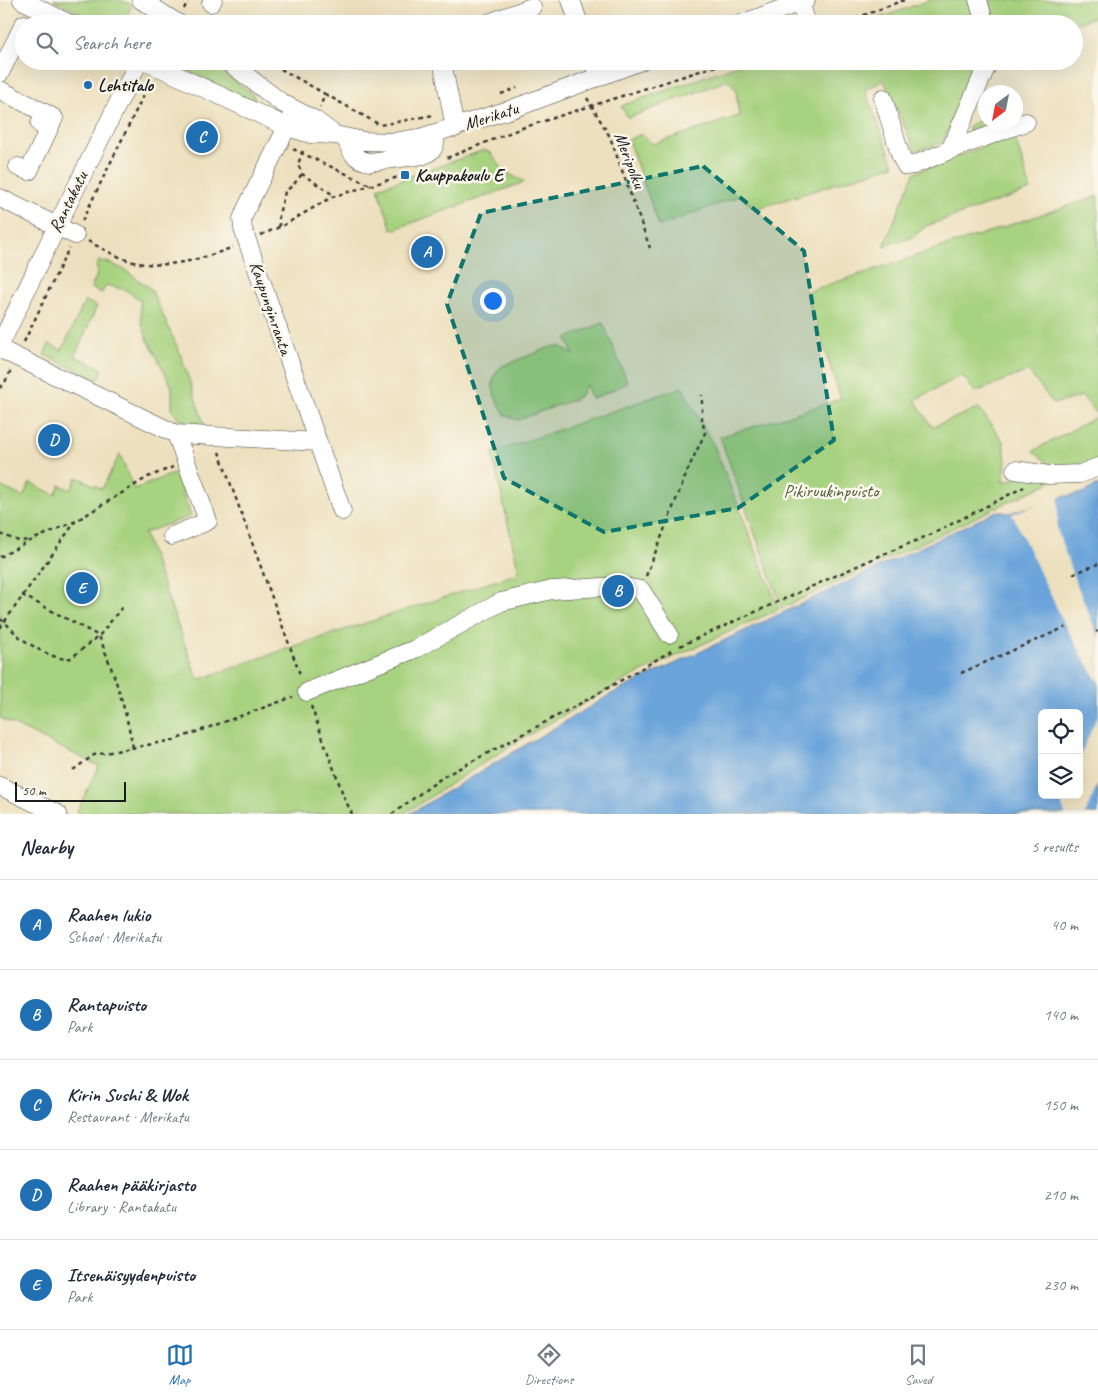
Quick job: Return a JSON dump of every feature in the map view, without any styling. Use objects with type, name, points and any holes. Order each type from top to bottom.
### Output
[{"type":"street","points":[[141,0],[163,12]]},
{"type":"street","points":[[571,0],[576,15]]},
{"type":"street","points":[[978,0],[982,15]]},
{"type":"street","points":[[765,15],[803,1],[805,15]]},
{"type":"street","points":[[28,3],[52,15]]},
{"type":"street","points":[[510,15],[532,7]]},
{"type":"street","points":[[0,73],[15,42]]},
{"type":"street","name":"Rantakatu","points":[[0,344],[135,70]]},
{"type":"street","name":"Merikatu","points":[[164,70],[287,127],[310,134],[394,142],[455,128],[512,109],[580,84],[595,70]]},
{"type":"street","points":[[238,70],[263,90],[295,111],[315,120],[341,137]]},
{"type":"street","points":[[444,70],[455,128]]},
{"type":"street","points":[[950,150],[978,93],[986,70]]},
{"type":"street","points":[[0,90],[54,118],[29,172],[18,166]]},
{"type":"street","points":[[882,98],[901,157],[906,166],[914,166],[950,150],[1026,122]]},
{"type":"street","name":"Kaupunginranta","points":[[295,111],[247,207],[242,219],[243,229],[342,510]]},
{"type":"street","points":[[37,130],[45,113]]},
{"type":"street","points":[[0,198],[75,235]]},
{"type":"street","points":[[0,348],[176,434],[318,442]]},
{"type":"street","points":[[172,536],[208,520],[176,434]]},
{"type":"street","points":[[1015,470],[1048,475],[1080,474],[1098,467]]},
{"type":"street","points":[[306,692],[414,649],[500,602],[552,590],[620,586],[641,590],[669,634]]},
{"type":"street","points":[[0,786],[58,814]]},
{"type":"path","points":[[865,15],[904,0]]},
{"type":"path","points":[[0,388],[5,382],[75,235],[148,70]]},
{"type":"path","name":"Meripolku","points":[[580,84],[610,137],[650,248]]},
{"type":"path","points":[[302,153],[298,164],[302,174],[335,196]]},
{"type":"path","points":[[280,227],[279,214],[284,192],[302,174]]},
{"type":"path","points":[[256,231],[257,237]]},
{"type":"path","points":[[641,590],[689,467],[705,433],[702,419],[702,395]]},
{"type":"path","points":[[214,437],[344,797],[352,814]]},
{"type":"path","points":[[0,557],[32,540],[76,521],[148,477],[186,462]]},
{"type":"path","points":[[392,814],[442,777],[586,700],[683,644],[932,534],[1024,487]]},
{"type":"path","points":[[0,628],[76,521]]},
{"type":"path","points":[[0,534],[19,540],[32,540]]},
{"type":"path","points":[[1073,574],[1098,564]]},
{"type":"path","points":[[22,595],[100,636],[116,678],[128,721],[133,748]]},
{"type":"path","points":[[0,620],[21,638],[60,659],[71,658],[100,636],[123,606]]},
{"type":"path","points":[[961,673],[1066,627]]},
{"type":"path","points":[[72,770],[94,756],[174,740],[306,692]]},
{"type":"highlighted area","points":[[703,166],[804,251],[834,440],[738,508],[604,532],[504,478],[447,304],[481,213]]},
{"type":"green space","points":[[53,0],[121,0],[132,5],[127,15],[84,15]]},
{"type":"green space","points":[[930,0],[969,0],[973,15],[888,15]]},
{"type":"green space","points":[[987,0],[1098,0],[1098,16],[1083,21],[1083,15],[991,15]]},
{"type":"green space","points":[[184,70],[221,70],[253,95],[256,103]]},
{"type":"green space","points":[[723,70],[976,70],[942,143],[915,151],[884,80],[865,90],[894,165],[756,209],[740,196],[659,226],[628,140],[641,134],[653,144],[739,116],[736,89],[728,80],[628,118],[621,106]]},
{"type":"green space","points":[[978,121],[978,130],[986,130],[972,136],[968,126]]},
{"type":"green space","points":[[1014,135],[1031,190],[926,226],[913,237],[884,246],[914,173]]},
{"type":"green space","points":[[484,150],[491,153],[505,172],[525,182],[392,230],[378,188]]},
{"type":"green space","name":"Pikiruukinpuisto","points":[[1098,196],[1098,415],[1082,396],[1054,404],[1028,371],[975,392],[962,375],[915,400],[932,427],[979,408],[1003,441],[1006,460],[1003,482],[1053,467],[1033,451],[1098,416],[1098,460],[782,608],[720,437],[841,399],[806,292]]},
{"type":"green space","points":[[99,261],[107,262],[125,270],[151,289],[180,353],[206,430],[202,432],[178,418],[172,410],[172,387],[146,336],[141,321],[140,300],[126,290],[106,285],[102,293],[91,288],[98,272],[96,267]]},
{"type":"green space","points":[[85,301],[97,306],[75,356],[103,369],[98,380],[44,355],[49,344],[62,350]]},
{"type":"green space","points":[[603,323],[628,383],[592,399],[586,385],[581,395],[575,399],[518,420],[506,416],[495,397],[493,384],[497,372],[502,366],[555,346],[562,347],[573,355],[567,338]]},
{"type":"green space","points":[[682,387],[715,448],[779,609],[633,676],[523,738],[403,814],[76,814],[99,766],[0,718],[0,486],[23,497],[30,483],[55,495],[60,485],[71,490],[77,477],[102,489],[120,454],[134,489],[175,473],[191,516],[144,533],[198,680],[283,650],[519,573],[492,453]]},
{"type":"water","points":[[1098,485],[1098,814],[409,814],[613,693],[997,511],[1009,513],[1082,493]]},
{"type":"pier","points":[[1059,495],[1057,529],[1071,570],[1098,636],[1098,682],[1066,627],[1012,514]]},
{"type":"pier","points":[[1098,715],[1098,783],[1085,814],[1065,814],[1061,802],[1062,799],[1083,799],[1083,749]]},
{"type":"place","name":"Lehtitalo","points":[[88,85]]},
{"type":"place","name":"Kirin Sushi & Wok","points":[[202,137]]},
{"type":"place","name":"Kauppakoulu E","points":[[405,175]]},
{"type":"place","name":"Raahen lukio","points":[[427,252]]},
{"type":"place","name":"Raahen pääkirjasto","points":[[54,440]]},
{"type":"place","name":"Itsenäisyydenpuisto","points":[[82,588]]},
{"type":"place","name":"Rantapuisto","points":[[618,591]]}]
